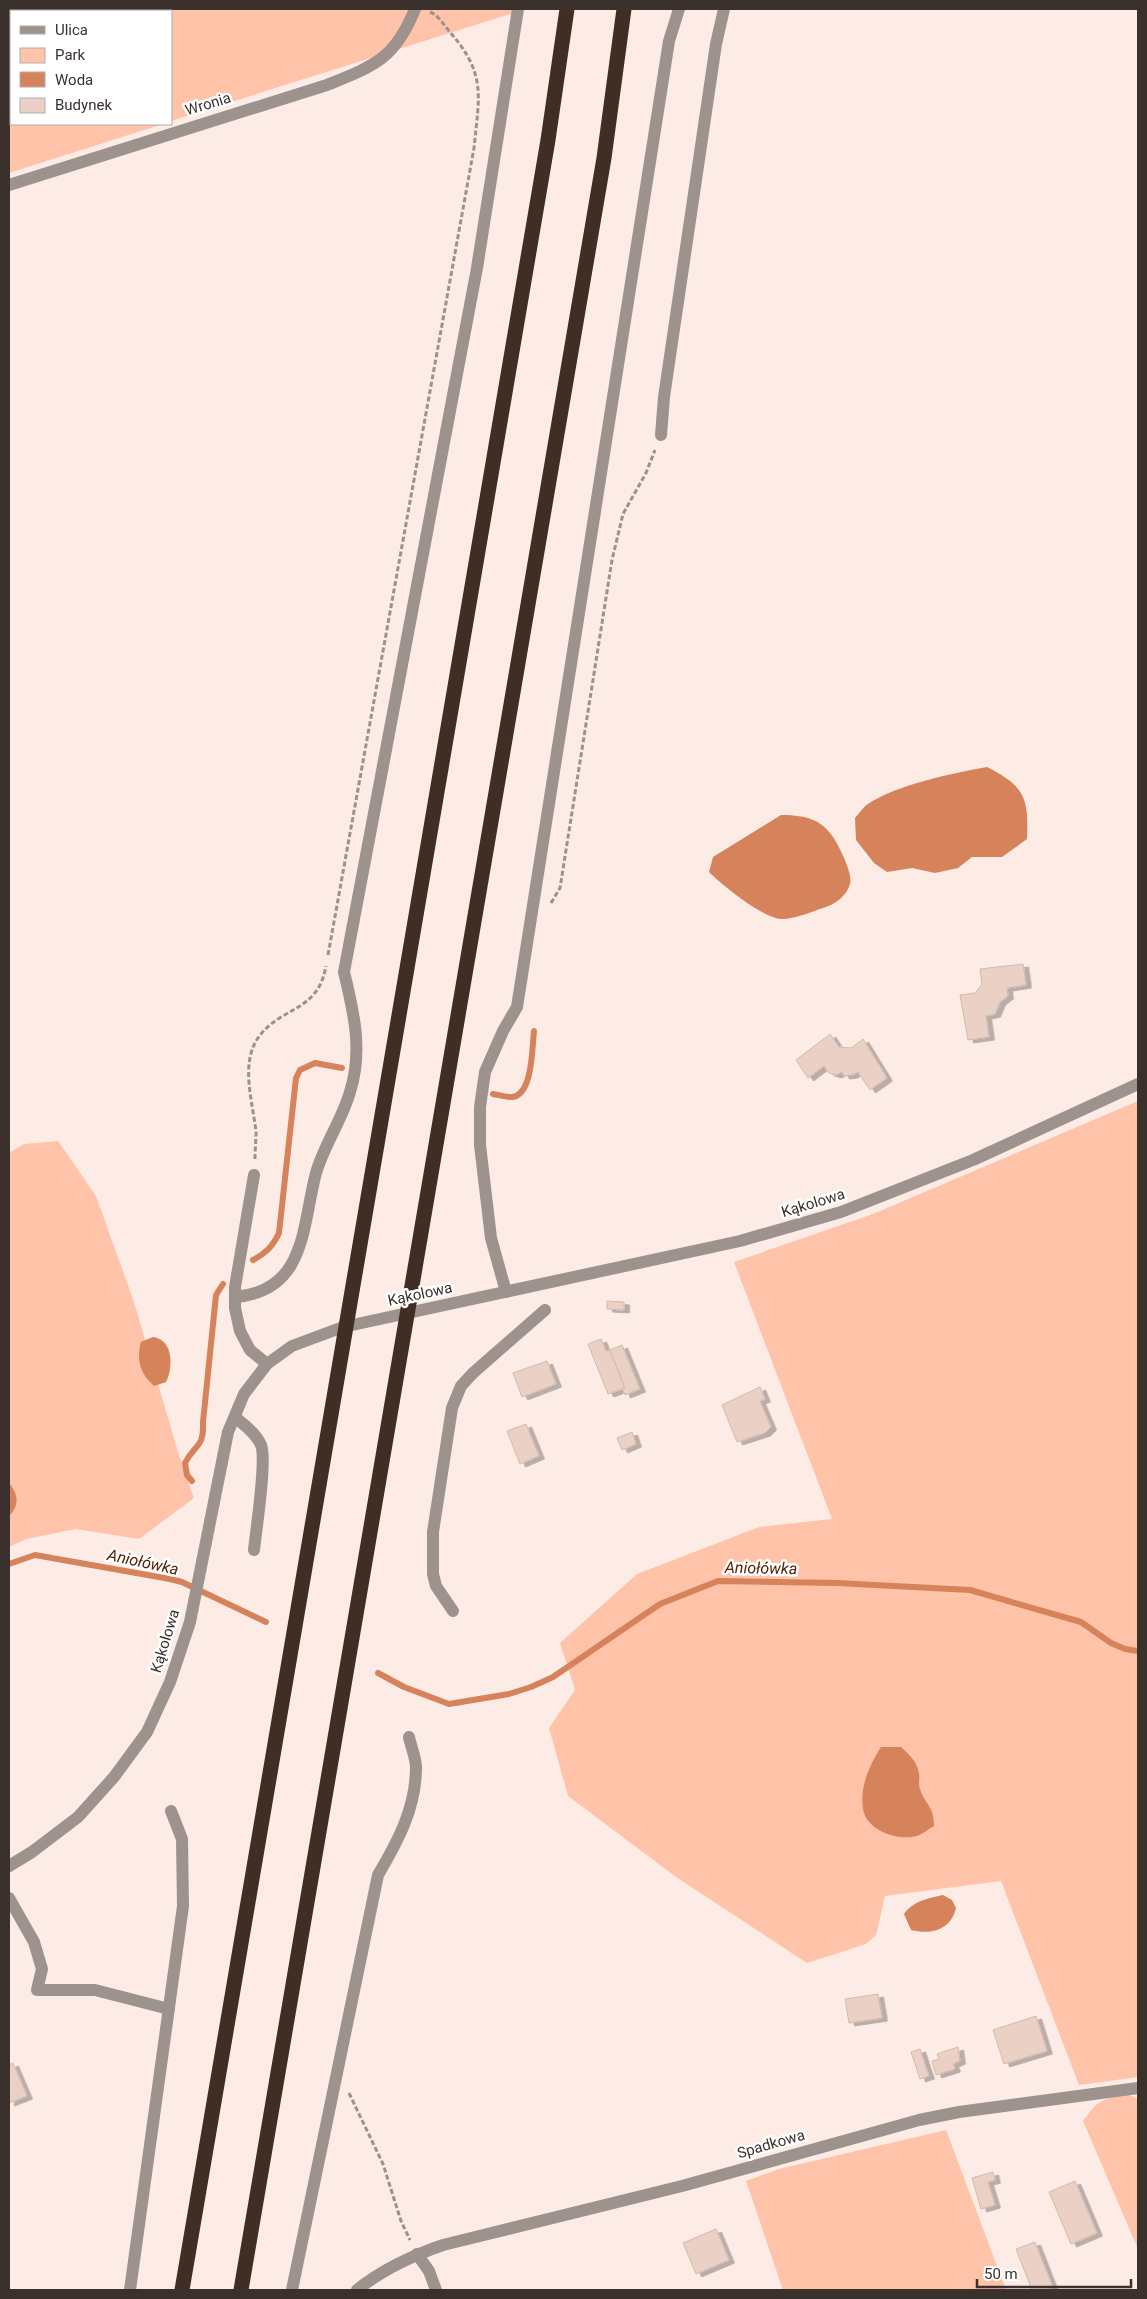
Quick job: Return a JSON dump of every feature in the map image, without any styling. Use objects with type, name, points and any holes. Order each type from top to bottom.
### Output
[{"type":"highway","points":[[182,2290],[546,150],[567,9]]},
{"type":"highway","points":[[241,2290],[600,178],[624,9]]},
{"type":"street","name":"Wronia","points":[[9,185],[327,85],[365,70],[388,54],[404,35],[415,9]]},
{"type":"street","points":[[235,1297],[252,1296],[270,1286],[293,1263],[301,1246],[316,1172],[350,1092],[356,1060],[356,1017],[344,972],[477,268],[518,9]]},
{"type":"street","points":[[506,1292],[491,1238],[480,1145],[480,1107],[485,1072],[503,1031],[517,1007],[668,51],[679,9]]},
{"type":"street","points":[[661,435],[664,397],[712,73],[724,9]]},
{"type":"street","name":"Kąkolowa","points":[[9,1866],[32,1852],[78,1816],[125,1762],[148,1732],[170,1682],[190,1622],[228,1432],[244,1394],[267,1364],[292,1346],[343,1327],[740,1241],[841,1212],[973,1160],[1138,1084]]},
{"type":"street","points":[[254,1174],[235,1297],[235,1308],[240,1331],[250,1350],[267,1364]]},
{"type":"street","points":[[453,1611],[436,1586],[433,1574],[433,1532],[452,1408],[461,1386],[472,1373],[544,1310]]},
{"type":"street","points":[[235,1417],[256,1436],[262,1447],[262,1474],[254,1550]]},
{"type":"street","points":[[292,2290],[378,1875],[402,1834],[413,1798],[416,1766],[409,1737]]},
{"type":"street","points":[[130,2290],[183,1906],[182,1839],[170,1811]]},
{"type":"street","points":[[9,1898],[34,1942],[42,1969],[37,1990],[94,1990],[169,2009]]},
{"type":"street","name":"Spadkowa","points":[[357,2290],[379,2273],[417,2254],[442,2245],[682,2186],[919,2120],[960,2112],[1138,2088]]},
{"type":"street","points":[[417,2254],[429,2271],[436,2290]]},
{"type":"path","points":[[254,1174],[256,1134],[249,1060],[257,1039],[271,1025],[312,998],[324,981],[474,148],[479,95],[476,71],[463,46],[432,12],[415,9]]},
{"type":"path","points":[[550,905],[560,888],[611,570],[623,514],[646,473],[661,435]]},
{"type":"path","points":[[338,2069],[383,2164],[401,2222],[417,2254]]},
{"type":"green space","points":[[9,9],[526,9],[172,121],[172,10],[10,10],[10,125],[160,125],[9,173]]},
{"type":"green space","points":[[1138,1101],[1138,2077],[1079,2085],[1001,1881],[885,1896],[876,1935],[866,1944],[807,1963],[676,1877],[568,1796],[549,1728],[575,1690],[560,1643],[637,1574],[759,1527],[832,1519],[734,1262],[873,1214]]},
{"type":"green space","points":[[58,1141],[96,1196],[134,1302],[178,1452],[194,1498],[139,1539],[76,1529],[26,1539],[9,1547],[9,1153],[24,1144]]},
{"type":"green space","points":[[1127,2094],[1138,2099],[1138,2249],[1083,2121],[1101,2102],[1112,2097]]},
{"type":"green space","points":[[946,2130],[1006,2290],[783,2290],[746,2181],[779,2169]]},
{"type":"water","points":[[987,767],[1009,780],[1016,787],[1022,794],[1027,813],[1027,839],[1002,857],[972,857],[958,868],[935,873],[912,868],[887,872],[874,863],[856,840],[855,818],[866,805],[880,797],[925,781]]},
{"type":"water","points":[[781,815],[804,817],[821,824],[839,847],[850,878],[846,892],[831,905],[787,919],[774,918],[754,908],[709,872],[713,857]]},
{"type":"water","points":[[153,1337],[165,1343],[170,1355],[170,1369],[166,1382],[154,1386],[142,1371],[139,1360],[141,1342]]},
{"type":"water","points":[[9,1483],[16,1495],[16,1504],[9,1516]]},
{"type":"water","points":[[881,1747],[901,1747],[915,1762],[919,1773],[919,1787],[931,1809],[934,1819],[934,1826],[919,1835],[902,1837],[886,1834],[867,1820],[864,1813],[862,1796],[872,1762]]},
{"type":"water","points":[[943,1895],[952,1900],[956,1908],[950,1921],[945,1926],[933,1931],[911,1930],[904,1914],[912,1906],[922,1901]]},
{"type":"building","points":[[1023,964],[1026,985],[1007,988],[1008,996],[1000,1002],[995,1014],[986,1016],[989,1037],[968,1040],[960,995],[975,993],[982,984],[980,969]]},
{"type":"building","points":[[830,1034],[839,1047],[851,1048],[863,1039],[887,1078],[870,1090],[858,1072],[844,1076],[842,1072],[836,1075],[829,1073],[824,1066],[808,1078],[796,1060]]},
{"type":"building","points":[[607,1301],[624,1302],[624,1310],[607,1309]]},
{"type":"building","points":[[601,1339],[606,1351],[610,1350],[625,1388],[608,1394],[588,1344]]},
{"type":"building","points":[[622,1345],[640,1389],[625,1395],[622,1388],[625,1388],[610,1350]]},
{"type":"building","points":[[547,1361],[556,1384],[522,1397],[513,1373]]},
{"type":"building","points":[[760,1387],[765,1399],[760,1401],[771,1427],[765,1433],[737,1442],[722,1405]]},
{"type":"building","points":[[526,1424],[539,1456],[520,1464],[507,1431]]},
{"type":"building","points":[[632,1432],[636,1444],[622,1450],[617,1438]]},
{"type":"building","points":[[878,1994],[882,2018],[849,2023],[845,1999]]},
{"type":"building","points":[[1036,2016],[1047,2051],[1004,2064],[993,2030]]},
{"type":"building","points":[[958,2047],[960,2061],[953,2064],[955,2069],[936,2075],[932,2061],[939,2059],[937,2054]]},
{"type":"building","points":[[920,2049],[929,2076],[920,2079],[911,2052]]},
{"type":"building","points":[[13,2063],[27,2096],[9,2103],[9,2065]]},
{"type":"building","points":[[993,2172],[995,2180],[988,2182],[995,2205],[981,2209],[972,2178]]},
{"type":"building","points":[[1075,2181],[1097,2233],[1071,2244],[1049,2192]]},
{"type":"building","points":[[716,2229],[729,2260],[696,2274],[683,2243]]},
{"type":"building","points":[[1035,2242],[1053,2288],[1032,2290],[1016,2249]]},
{"type":"waterway","points":[[493,1094],[512,1097],[519,1094],[524,1088],[528,1079],[532,1058],[534,1031]]},
{"type":"waterway","points":[[253,1260],[269,1249],[279,1233],[296,1078],[300,1070],[315,1063],[342,1068]]},
{"type":"waterway","points":[[192,1481],[187,1475],[185,1463],[202,1437],[216,1295],[223,1284]]},
{"type":"waterway","name":"Aniołówka","points":[[9,1564],[35,1555],[170,1579],[182,1582],[266,1622]]},
{"type":"waterway","name":"Aniołówka","points":[[378,1673],[404,1687],[449,1704],[509,1694],[553,1677],[660,1604],[718,1581],[837,1583],[970,1590],[1081,1622],[1111,1643],[1125,1649],[1138,1651]]}]
